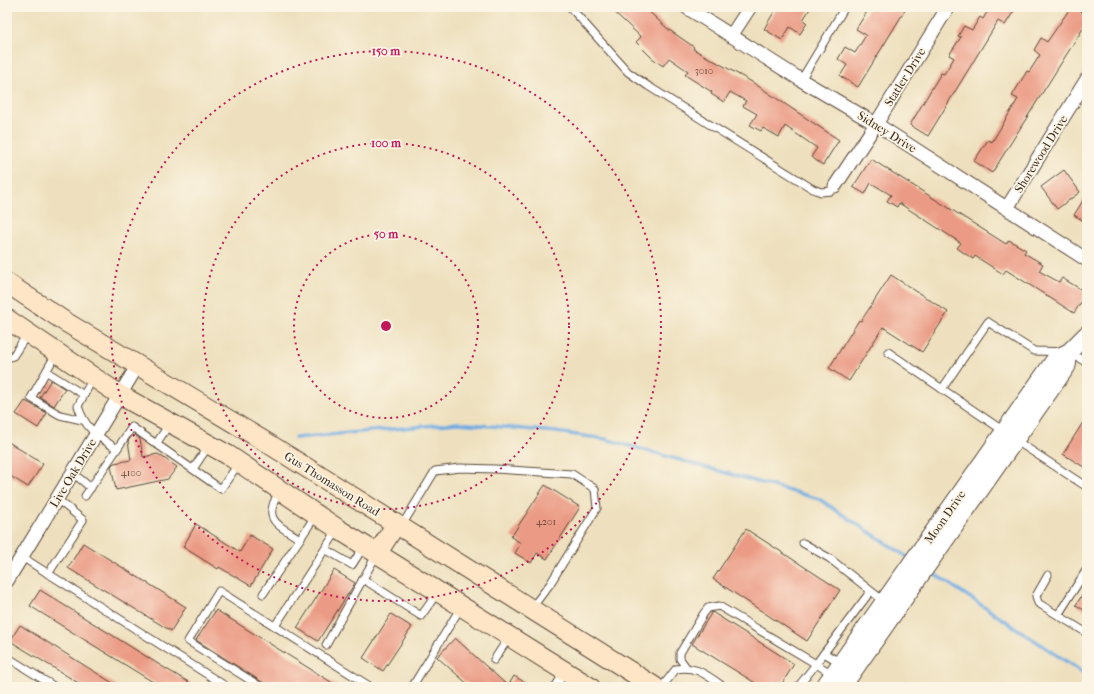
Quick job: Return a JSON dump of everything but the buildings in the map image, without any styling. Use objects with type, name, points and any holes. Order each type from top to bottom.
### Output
[{"type":"main road","name":"Gus Thomasson Road","points":[[7,283],[64,321],[269,444],[655,687]]},
{"type":"main road","points":[[7,319],[120,394],[209,444],[316,515],[509,636],[561,679],[590,687]]},
{"type":"main road","points":[[371,550],[398,526]]},
{"type":"street","name":"Sidney Drive","points":[[686,7],[801,80],[876,124],[1087,260]]},
{"type":"street","points":[[731,36],[750,7]]},
{"type":"street","name":"Statler Drive","points":[[834,186],[876,124],[948,7]]},
{"type":"street","name":"Shorewood Drive","points":[[1007,208],[1087,80]]},
{"type":"street","name":"Moon Drive","points":[[841,679],[1010,436],[1067,366],[1069,352],[1087,334]]},
{"type":"street","name":"Live Oak Drive","points":[[7,581],[138,365]]},
{"type":"lane","points":[[570,7],[628,72],[648,86],[813,189],[821,192],[831,191],[834,186]]},
{"type":"lane","points":[[801,80],[845,7]]},
{"type":"lane","points":[[942,388],[988,322],[1034,351],[1069,352],[1087,363]]},
{"type":"lane","points":[[7,358],[13,356],[28,333]]},
{"type":"lane","points":[[57,352],[31,398],[60,415],[82,420]]},
{"type":"lane","points":[[888,352],[1087,487]]},
{"type":"lane","points":[[47,372],[84,395]]},
{"type":"lane","points":[[94,377],[78,406],[82,420],[96,434],[117,449]]},
{"type":"lane","points":[[156,444],[170,422]]},
{"type":"lane","points":[[85,496],[132,427],[222,489],[239,463]]},
{"type":"lane","points":[[193,469],[209,444]]},
{"type":"lane","points":[[398,526],[435,471],[460,468],[495,468],[572,474],[595,489],[597,508],[550,584],[530,609]]},
{"type":"lane","points":[[73,473],[91,488]]},
{"type":"lane","points":[[280,490],[271,505],[270,512],[278,525],[300,539]]},
{"type":"lane","points":[[48,574],[83,520],[57,499]]},
{"type":"lane","points":[[263,594],[316,515]]},
{"type":"lane","points":[[275,626],[338,529]]},
{"type":"lane","points":[[803,543],[829,558],[870,592],[891,606]]},
{"type":"lane","points":[[325,549],[352,565],[371,550]]},
{"type":"lane","points":[[326,645],[363,579],[371,550]]},
{"type":"lane","points":[[22,557],[227,687]]},
{"type":"lane","points":[[1058,615],[1087,569]]},
{"type":"lane","points":[[1048,576],[1036,596],[1038,603],[1087,633]]},
{"type":"lane","points":[[363,579],[421,616],[438,592]]},
{"type":"lane","points":[[261,687],[188,641],[219,591],[370,687]]},
{"type":"lane","points":[[798,687],[870,592]]},
{"type":"lane","points":[[412,687],[461,606]]},
{"type":"lane","points":[[686,667],[680,659],[680,653],[704,613],[713,606],[718,606],[841,679]]},
{"type":"lane","points":[[494,660],[509,636]]},
{"type":"lane","points":[[824,653],[841,679]]},
{"type":"lane","points":[[7,657],[55,687]]},
{"type":"lane","points":[[662,687],[676,669],[686,667],[693,668],[724,687]]},
{"type":"waterway","points":[[295,438],[458,423],[556,432],[605,439],[819,499],[909,558]]},
{"type":"waterway","points":[[930,571],[1087,675]]}]
